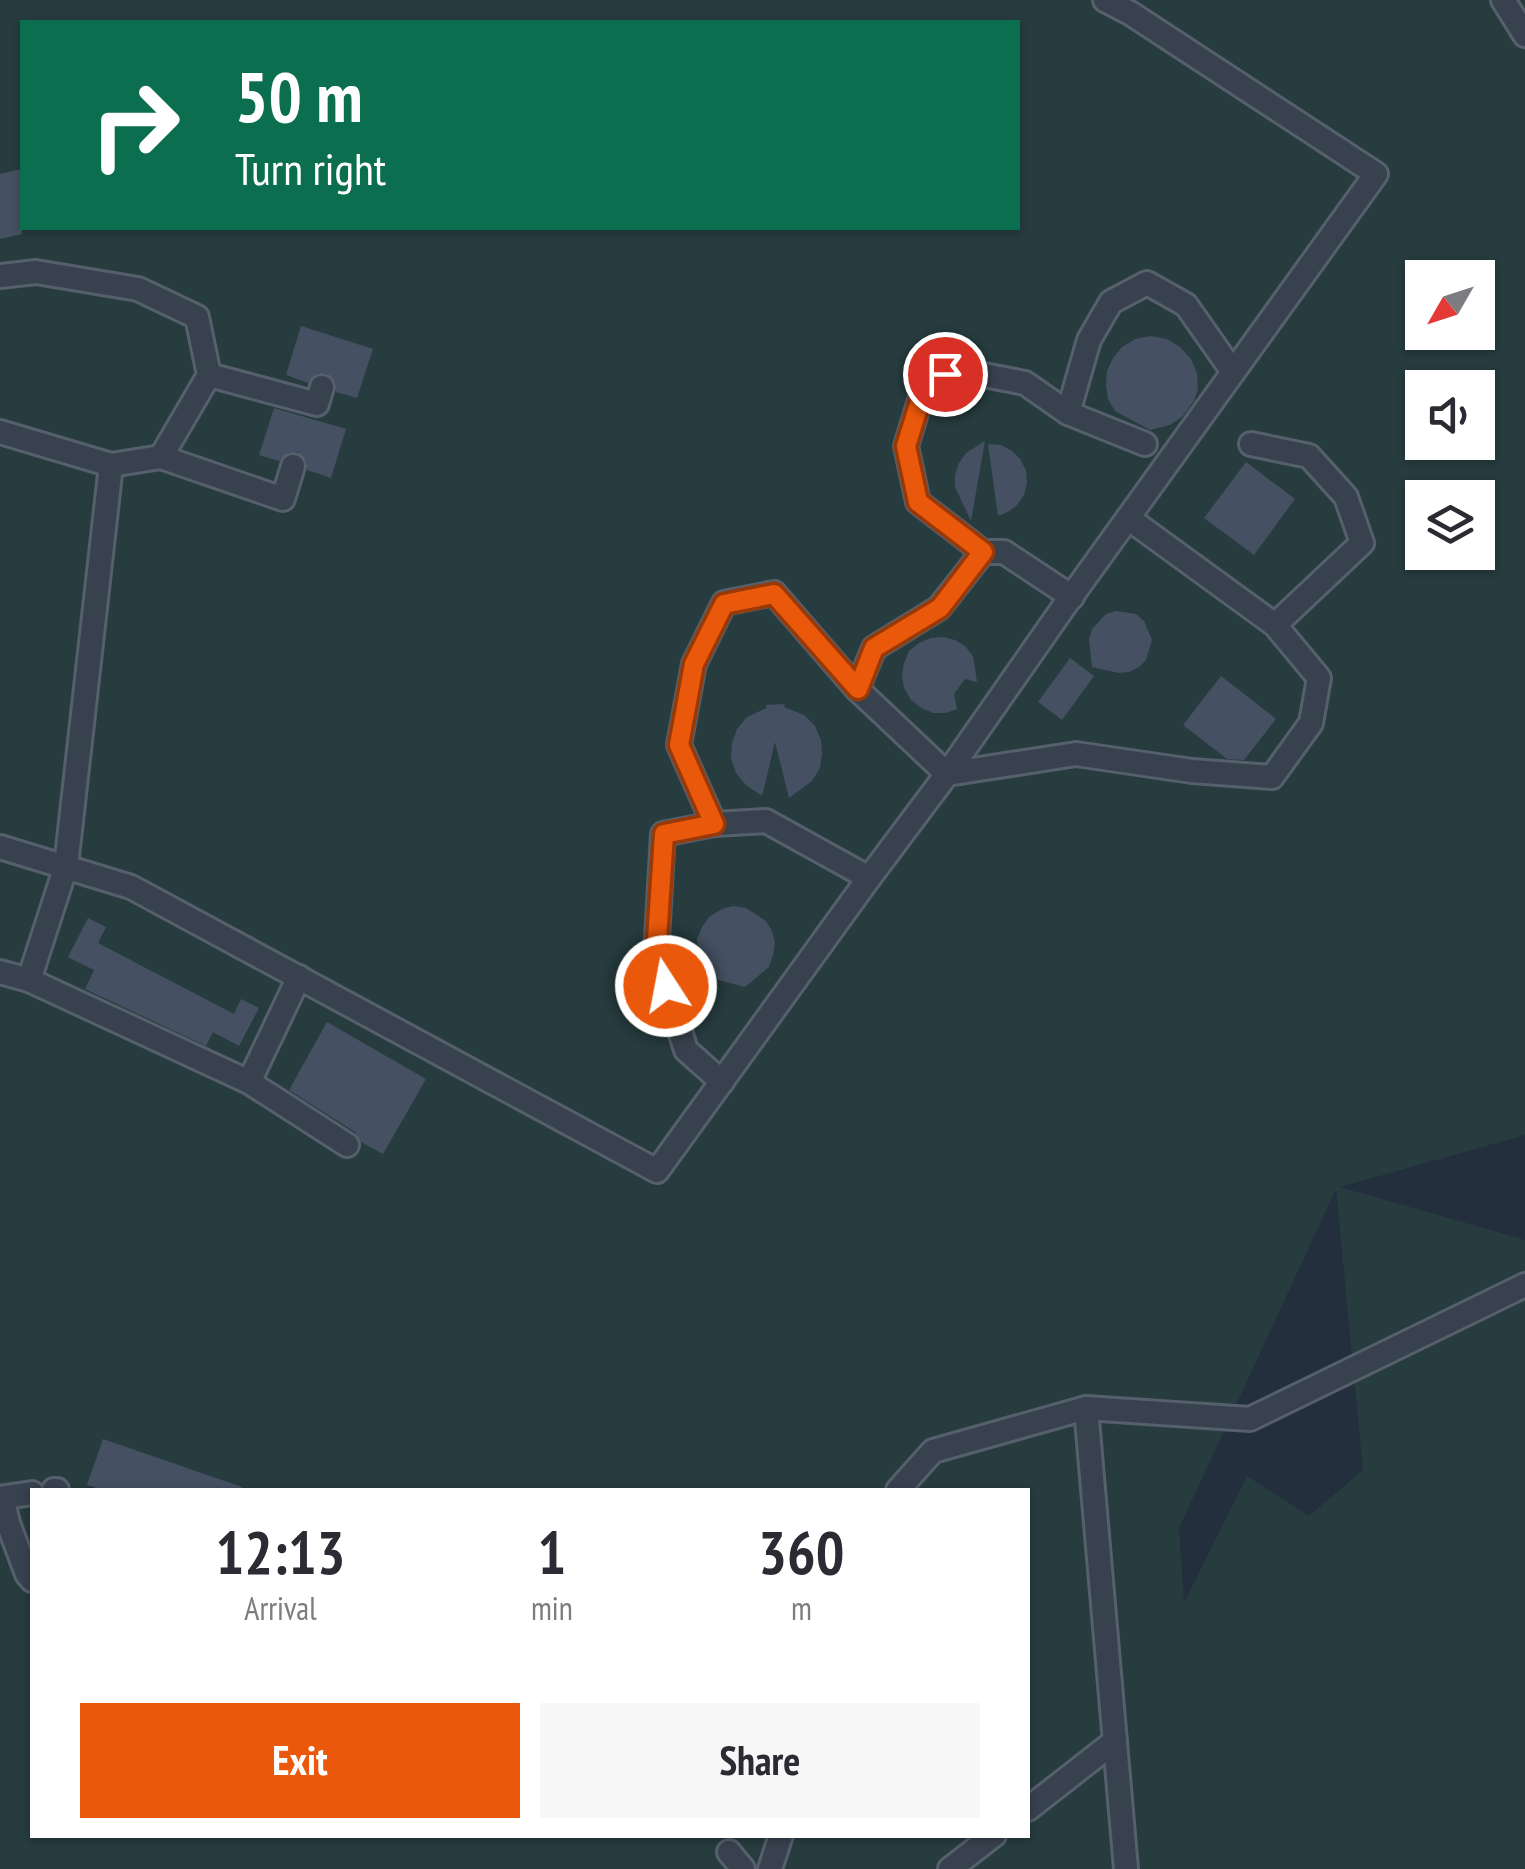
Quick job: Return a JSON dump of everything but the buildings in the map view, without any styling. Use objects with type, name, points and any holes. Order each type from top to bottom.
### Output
[{"type":"lane","points":[[0,848],[131,887],[657,1171],[948,774],[1376,174],[1105,0]]},
{"type":"lane","points":[[1504,0],[1525,35]]},
{"type":"lane","points":[[0,276],[36,272],[138,289],[198,317],[209,375],[161,458]]},
{"type":"lane","points":[[1068,413],[1089,340],[1111,302],[1147,282],[1186,305],[1234,372]]},
{"type":"lane","points":[[1072,596],[1004,552],[983,552],[918,502],[906,446],[921,398],[945,374],[984,375],[1026,384],[1068,413],[1145,444]]},
{"type":"lane","points":[[209,375],[317,404],[322,387]]},
{"type":"lane","points":[[0,432],[111,465],[161,458],[283,499],[293,466]]},
{"type":"lane","points":[[1251,444],[1309,456],[1346,497],[1362,544],[1276,625]]},
{"type":"lane","points":[[29,980],[66,866],[111,465]]},
{"type":"lane","points":[[948,774],[1076,754],[1192,772],[1272,777],[1311,723],[1319,678],[1276,625],[1128,518]]},
{"type":"lane","points":[[858,689],[874,648],[940,608],[983,552]]},
{"type":"lane","points":[[714,824],[679,745],[694,664],[724,604],[774,594],[858,689],[948,774]]},
{"type":"lane","points":[[722,1082],[686,1050],[656,955],[664,834],[714,824],[766,821],[869,878]]},
{"type":"lane","points":[[0,972],[29,980],[249,1082],[347,1146]]},
{"type":"lane","points":[[249,1082],[299,977]]},
{"type":"lane","points":[[900,1488],[933,1451],[1086,1408],[1250,1419],[1525,1286]]},
{"type":"lane","points":[[1086,1408],[1126,1869]]},
{"type":"lane","points":[[30,1493],[1,1498],[30,1578]]},
{"type":"lane","points":[[1030,1807],[1115,1741]]},
{"type":"lane","points":[[770,1869],[780,1838]]},
{"type":"lane","points":[[950,1869],[990,1838]]},
{"type":"green space","points":[[0,0],[1525,0],[1525,1135],[1340,1187],[1525,1240],[1525,1869],[0,1869]],"holes":[[[1336,1189],[1363,1470],[1309,1516],[1247,1476],[1184,1603],[1179,1528]]]},
{"type":"route","points":[[666,986],[656,955],[664,834],[714,824],[679,745],[694,664],[724,604],[774,594],[858,689],[874,648],[940,608],[983,552],[918,502],[906,446],[921,398],[945,374]]}]
